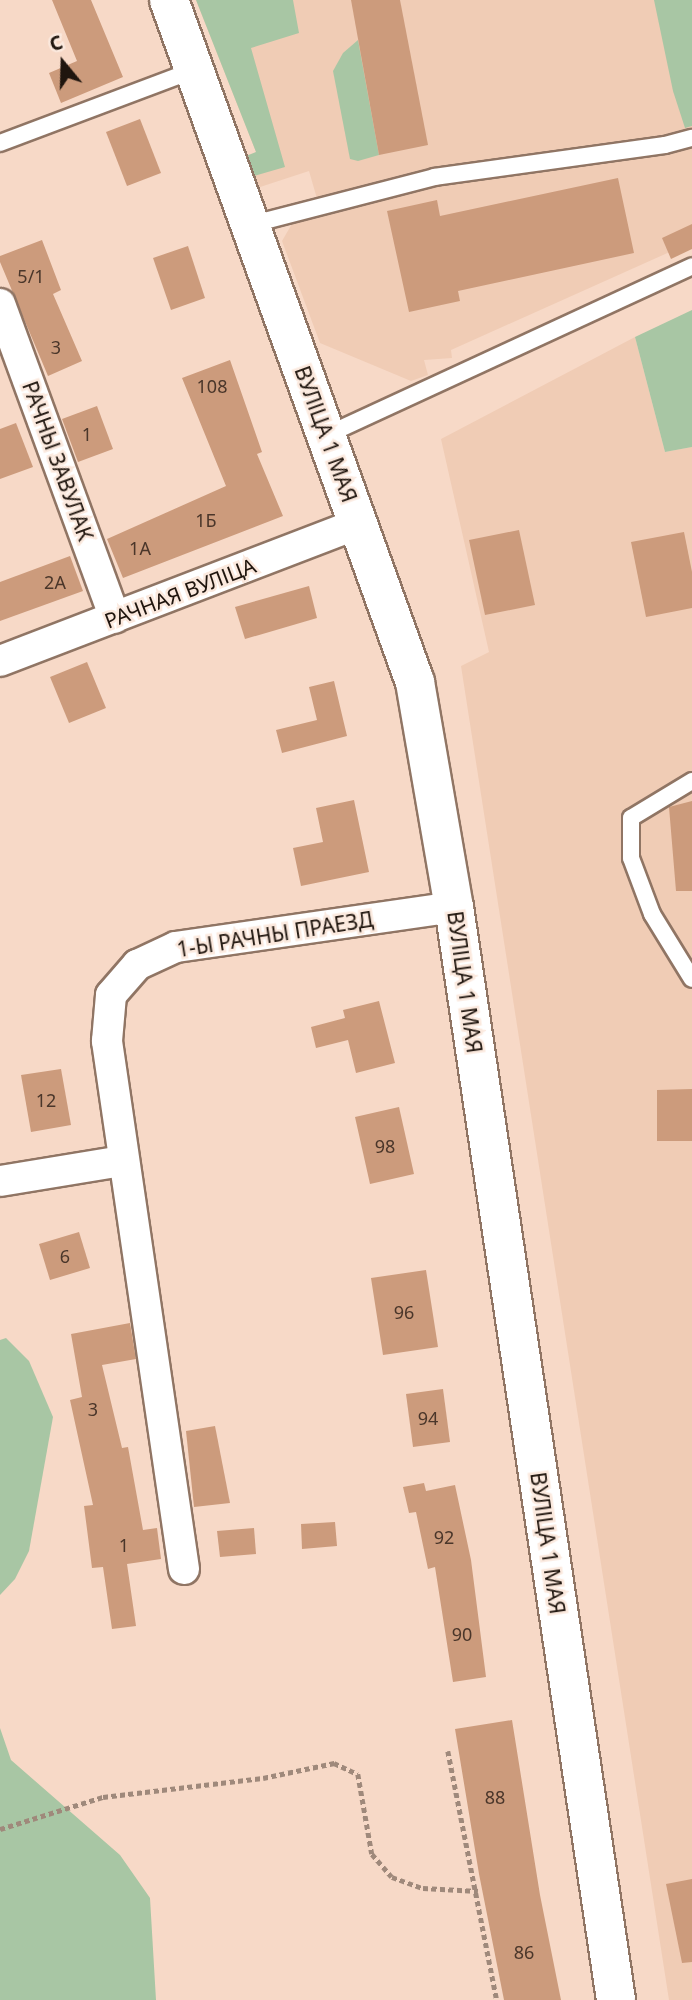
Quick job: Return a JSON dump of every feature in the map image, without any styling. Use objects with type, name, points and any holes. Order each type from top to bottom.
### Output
[{"type":"street","name":"ВУЛІЦА 1 МАЯ","points":[[169,0],[415,682],[454,907],[615,2000]]},
{"type":"street","name":"РАЧНЫ ЗАВУЛАК","points":[[0,304],[115,618]]},
{"type":"street","name":"РАЧНАЯ ВУЛІЦА","points":[[0,661],[359,523]]},
{"type":"street","name":"1-Ы РАЧНЫ ПРАЕЗД","points":[[184,1569],[122,1161],[107,1041],[111,996],[137,965],[176,947],[454,907]]},
{"type":"street","points":[[0,1181],[122,1161]]},
{"type":"lane","points":[[0,143],[194,70]]},
{"type":"lane","points":[[249,225],[434,177],[665,145],[692,138]]},
{"type":"lane","points":[[327,435],[692,266]]},
{"type":"lane","points":[[692,781],[631,818],[631,858],[652,914],[692,979]]},
{"type":"path","points":[[448,1751],[478,1891],[497,2000]]},
{"type":"path","points":[[0,1829],[103,1797],[263,1778],[334,1763],[358,1774],[372,1854],[392,1877],[423,1888],[478,1891]]},
{"type":"shaded area","points":[[196,0],[692,0],[692,242],[451,350],[452,358],[424,360],[428,375],[411,381],[320,343],[282,241],[293,222],[322,216],[309,171],[251,190],[256,152]]},
{"type":"shaded area","points":[[635,337],[665,452],[692,447],[692,2000],[669,2000],[461,666],[489,652],[441,439]]},
{"type":"green space","points":[[196,0],[293,0],[299,33],[251,48],[285,167],[247,178],[241,158],[256,152]]},
{"type":"green space","points":[[654,0],[692,0],[692,126],[685,128],[673,91]]},
{"type":"green space","points":[[358,40],[379,155],[358,161],[350,159],[333,71],[343,53]]},
{"type":"green space","points":[[692,310],[692,447],[665,452],[635,337]]},
{"type":"green space","points":[[6,1338],[29,1361],[53,1417],[29,1551],[15,1579],[0,1595],[0,1340]]},
{"type":"green space","points":[[0,1728],[11,1760],[120,1855],[150,1898],[156,2000],[0,2000]]},
{"type":"building","points":[[52,0],[91,0],[123,77],[61,103],[49,73],[77,61]]},
{"type":"building","points":[[351,0],[400,0],[428,145],[379,155]]},
{"type":"building","points":[[140,119],[161,173],[127,186],[106,132]]},
{"type":"building","points":[[618,178],[634,253],[458,291],[460,301],[409,312],[387,211],[437,200],[440,216]]},
{"type":"building","points":[[692,224],[692,249],[671,259],[662,238]]},
{"type":"building","points":[[42,240],[61,290],[53,294],[82,361],[48,376],[0,262],[0,256]]},
{"type":"building","points":[[188,246],[205,298],[171,310],[153,258]]},
{"type":"building","points":[[230,360],[262,452],[257,454],[283,516],[123,578],[107,539],[226,486],[182,378]]},
{"type":"building","points":[[97,406],[113,449],[78,462],[62,419]]},
{"type":"building","points":[[16,423],[33,467],[0,479],[0,429]]},
{"type":"building","points":[[519,530],[535,605],[485,615],[469,540]]},
{"type":"building","points":[[684,532],[692,572],[692,608],[646,617],[631,542]]},
{"type":"building","points":[[70,556],[83,591],[0,621],[0,582]]},
{"type":"building","points":[[309,586],[317,618],[245,639],[235,607]]},
{"type":"building","points":[[87,662],[106,708],[69,723],[50,677]]},
{"type":"building","points":[[334,681],[347,736],[282,753],[276,730],[317,720],[309,687]]},
{"type":"building","points":[[354,800],[369,872],[301,886],[293,848],[323,842],[316,808]]},
{"type":"building","points":[[692,801],[692,891],[676,891],[669,807]]},
{"type":"building","points":[[379,1001],[395,1063],[356,1073],[348,1040],[316,1048],[311,1027],[345,1018],[343,1010]]},
{"type":"building","points":[[61,1069],[71,1125],[31,1132],[21,1075]]},
{"type":"building","points":[[692,1089],[692,1141],[657,1141],[657,1090]]},
{"type":"building","points":[[399,1107],[414,1174],[370,1184],[355,1117]]},
{"type":"building","points":[[79,1232],[90,1268],[50,1280],[39,1244]]},
{"type":"building","points":[[426,1270],[438,1347],[383,1355],[371,1278]]},
{"type":"building","points":[[130,1323],[136,1359],[102,1365],[122,1448],[128,1447],[143,1530],[157,1528],[161,1559],[127,1564],[136,1626],[112,1629],[103,1567],[92,1568],[84,1506],[93,1505],[70,1400],[82,1397],[71,1334]]},
{"type":"building","points":[[443,1389],[450,1442],[413,1447],[406,1394]]},
{"type":"building","points":[[215,1426],[230,1503],[194,1507],[186,1431]]},
{"type":"building","points":[[424,1483],[426,1491],[455,1485],[471,1560],[486,1677],[453,1682],[435,1567],[428,1569],[416,1512],[409,1513],[403,1487]]},
{"type":"building","points":[[335,1522],[337,1546],[302,1549],[301,1524]]},
{"type":"building","points":[[254,1528],[256,1554],[220,1557],[217,1531]]},
{"type":"building","points":[[512,1720],[540,1895],[561,2000],[504,2000],[479,1874],[455,1729]]},
{"type":"building","points":[[692,1879],[692,1962],[682,1963],[666,1884]]}]
